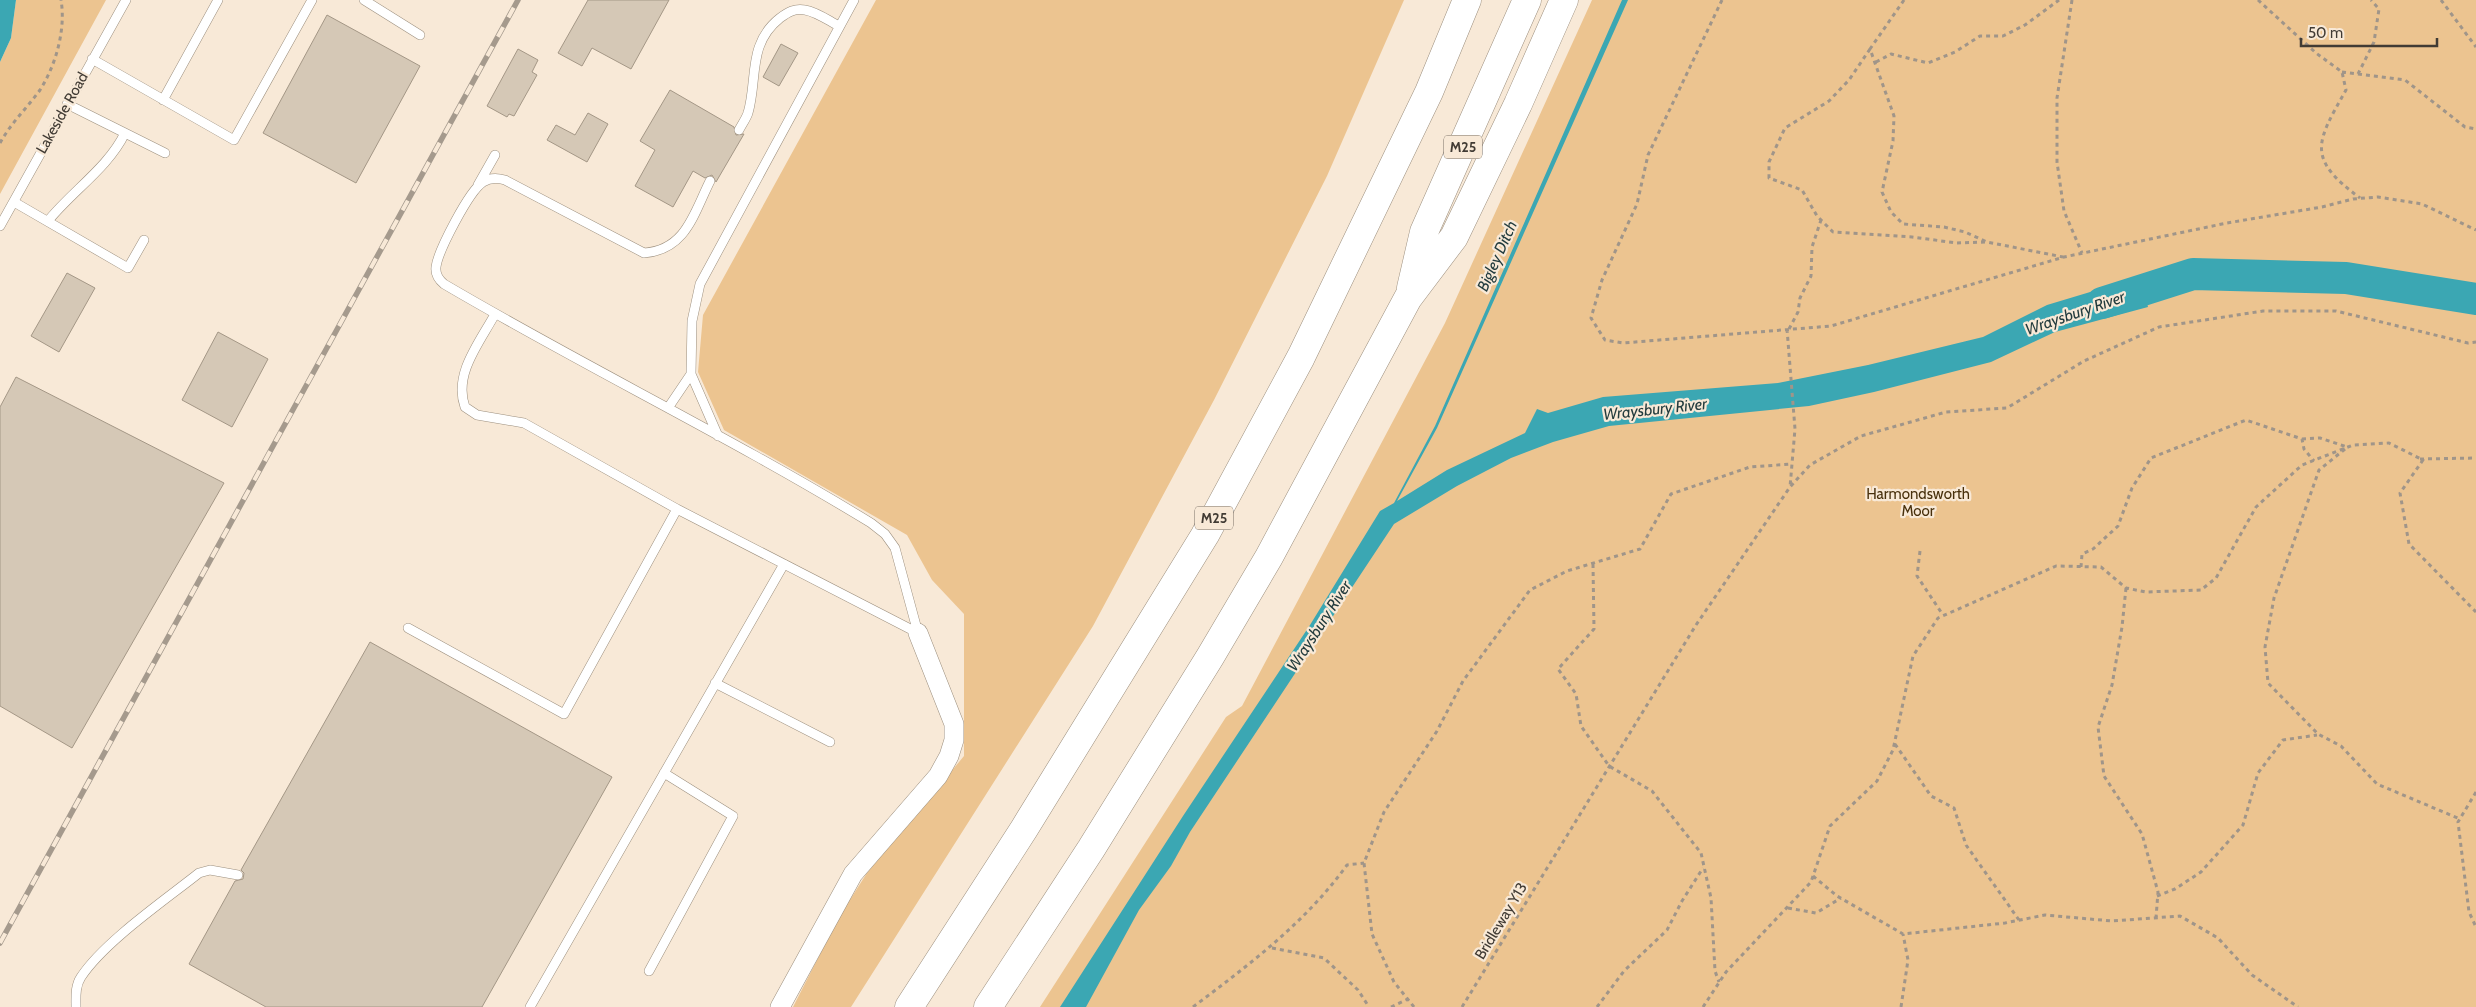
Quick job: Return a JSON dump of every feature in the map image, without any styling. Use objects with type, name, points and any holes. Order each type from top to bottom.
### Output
[{"type":"highway","name":"M25","points":[[909,1007],[1024,829],[1205,535],[1301,357],[1429,92],[1467,0]]},
{"type":"highway","name":"M25","points":[[988,1007],[1096,840],[1210,657],[1269,557],[1408,298],[1424,232],[1527,0]]},
{"type":"highway","points":[[1408,298],[1454,237],[1518,104],[1564,0]]},
{"type":"street","points":[[780,1007],[852,874],[938,776],[949,756],[954,740],[954,724],[918,633]]},
{"type":"lane","name":"Lakeside Road","points":[[0,226],[126,0]]},
{"type":"lane","points":[[163,100],[218,0]]},
{"type":"lane","points":[[92,59],[234,140],[312,0]]},
{"type":"lane","points":[[364,0],[420,35]]},
{"type":"lane","points":[[718,436],[691,374],[692,321],[700,284],[854,0]]},
{"type":"lane","points":[[739,130],[747,113],[752,74],[759,47],[775,23],[791,11],[800,9],[811,12],[839,26]]},
{"type":"lane","points":[[67,104],[165,153]]},
{"type":"lane","points":[[48,221],[65,200],[116,152],[125,133]]},
{"type":"lane","points":[[495,155],[451,229],[436,269],[438,278],[444,284],[495,314],[838,503],[884,534],[895,548],[918,633]]},
{"type":"lane","points":[[477,187],[490,179],[506,180],[644,253],[666,249],[679,239],[710,181]]},
{"type":"lane","points":[[14,202],[128,268],[144,240]]},
{"type":"lane","points":[[495,314],[463,373],[460,388],[465,407],[477,415],[524,423],[677,509],[918,633]]},
{"type":"lane","points":[[668,408],[691,374]]},
{"type":"lane","points":[[408,628],[564,714],[677,509]]},
{"type":"lane","points":[[530,1007],[784,564]]},
{"type":"lane","points":[[715,683],[830,742]]},
{"type":"lane","points":[[649,971],[733,816],[664,773]]},
{"type":"lane","points":[[76,1007],[77,988],[81,978],[98,958],[136,923],[198,873],[210,870],[238,875]]},
{"type":"path","points":[[0,143],[9,127],[40,89],[56,55],[62,23],[61,0]]},
{"type":"path","points":[[1722,0],[1648,155],[1637,204],[1602,280],[1591,318],[1605,340],[1623,343],[1831,326],[2064,257],[2227,223],[2322,207],[2361,198],[2378,197],[2422,204],[2476,230]]},
{"type":"path","points":[[1904,0],[1849,80],[1829,101],[1785,128],[1769,162],[1769,178],[1802,190],[1821,220],[1833,232],[1912,237],[1957,243],[1987,242],[2064,257]]},
{"type":"path","points":[[1876,62],[1892,54],[1928,63],[1955,52],[1980,36],[2003,36],[2025,25],[2058,0]]},
{"type":"path","points":[[2072,0],[2057,98],[2057,162],[2064,211],[2082,254]]},
{"type":"path","points":[[2258,0],[2316,53],[2342,72],[2405,80],[2465,127],[2476,129]]},
{"type":"path","points":[[2358,74],[2374,42],[2379,9],[2371,0]]},
{"type":"path","points":[[2441,0],[2476,47]]},
{"type":"path","points":[[1870,49],[1894,116],[1893,142],[1882,192],[1891,212],[1903,224],[1944,227],[1965,232],[1987,242]]},
{"type":"path","points":[[2342,72],[2346,90],[2322,134],[2321,155],[2332,174],[2361,198]]},
{"type":"path","points":[[1790,487],[1795,430],[1788,329],[1798,312],[1800,298],[1811,276],[1812,247],[1821,220]]},
{"type":"path","name":"Bridleway Y13","points":[[1462,1007],[1696,625],[1790,487],[1810,465],[1861,436],[1946,412],[2007,408],[2084,362],[2159,327],[2263,311],[2336,311],[2468,343],[2476,342]]},
{"type":"path","points":[[2081,567],[2082,554],[2094,549],[2118,526],[2132,488],[2151,458],[2246,420],[2302,440],[2320,438],[2348,447]]},
{"type":"path","points":[[2302,440],[2304,450],[2314,461]]},
{"type":"path","points":[[1704,1007],[1726,972],[1811,882],[1830,826],[1877,780],[1894,743],[1913,656],[1938,618],[2056,566],[2101,567],[2126,588],[2146,592],[2201,590],[2216,578],[2256,507],[2302,465],[2348,447],[2389,443],[2420,459],[2476,458]]},
{"type":"path","points":[[2348,447],[2319,470],[2274,598],[2265,647],[2268,683],[2318,734],[2341,746],[2377,784],[2460,819]]},
{"type":"path","points":[[2420,459],[2423,460],[2400,493],[2409,544],[2476,612]]},
{"type":"path","points":[[1414,1007],[1394,982],[1372,934],[1364,863],[1384,812],[1437,731],[1463,681],[1530,590],[1567,571],[1640,549],[1671,494],[1750,467],[1792,464]]},
{"type":"path","points":[[1920,551],[1916,576],[1943,615]]},
{"type":"path","points":[[1593,563],[1594,629],[1558,669],[1576,694],[1581,726],[1609,766],[1652,792],[1700,853],[1711,898],[1716,970],[1719,983]]},
{"type":"path","points":[[2126,588],[2122,627],[2112,685],[2098,726],[2104,776],[2142,834],[2158,896],[2156,918]]},
{"type":"path","points":[[2158,896],[2174,889],[2201,872],[2243,825],[2258,773],[2283,740],[2318,734]]},
{"type":"path","points":[[1894,743],[1931,796],[1954,808],[1966,845],[2019,920]]},
{"type":"path","points":[[2476,792],[2458,822],[2469,912],[2476,927]]},
{"type":"path","points":[[1193,1007],[1271,948],[1326,893],[1347,865],[1364,863]]},
{"type":"path","points":[[1597,1007],[1624,971],[1667,930],[1682,901],[1704,867]]},
{"type":"path","points":[[1813,876],[1841,898],[1903,934],[2019,920],[2045,915],[2112,921],[2180,916],[2218,938],[2252,975],[2298,1007]]},
{"type":"path","points":[[1788,907],[1816,913],[1841,898]]},
{"type":"path","points":[[1901,1007],[1908,960],[1903,934]]},
{"type":"path","points":[[1271,948],[1324,958],[1358,990],[1369,1007]]},
{"type":"path","points":[[1390,1007],[1408,999]]},
{"type":"green space","points":[[16,0],[106,0],[0,194],[0,62],[11,38]]},
{"type":"green space","points":[[876,0],[1404,0],[1327,176],[1214,400],[1093,626],[851,1007],[793,1007],[839,917],[867,873],[964,756],[964,614],[932,580],[907,535],[724,430],[698,372],[703,315]]},
{"type":"green space","name":"Harmondsworth Moor","points":[[1592,0],[2476,0],[2476,1007],[1040,1007],[1226,717],[1242,706],[1445,323]]},
{"type":"water","points":[[0,0],[16,0],[11,38],[0,62]]},
{"type":"water","points":[[1622,0],[1628,0],[1437,428],[1397,501],[1447,470],[1525,433],[1537,409],[1548,413],[1603,397],[1778,383],[1868,365],[1983,337],[2047,305],[2140,277],[2148,307],[2055,332],[1991,362],[1874,392],[1809,406],[1609,426],[1553,442],[1511,458],[1457,486],[1394,524],[1190,832],[1171,866],[1139,910],[1086,1007],[1060,1007],[1183,816],[1310,625],[1380,511],[1394,503],[1435,426]]},
{"type":"building","points":[[588,0],[669,0],[631,69],[592,48],[582,66],[558,53]]},
{"type":"building","points":[[327,15],[420,66],[356,183],[263,133]]},
{"type":"building","points":[[781,44],[798,53],[779,86],[763,77]]},
{"type":"building","points":[[518,49],[538,60],[532,72],[537,75],[514,116],[509,114],[507,117],[487,106]]},
{"type":"building","points":[[670,90],[734,127],[736,135],[744,134],[716,182],[712,175],[705,178],[693,171],[673,207],[635,186],[655,150],[640,141]]},
{"type":"building","points":[[588,113],[608,124],[587,162],[547,140],[556,125],[575,135]]},
{"type":"building","points":[[67,273],[95,288],[59,352],[31,336]]},
{"type":"building","points":[[218,332],[268,359],[232,427],[182,400]]},
{"type":"building","points":[[16,377],[224,483],[72,748],[0,706],[0,407]]},
{"type":"building","points":[[370,642],[612,777],[482,1007],[266,1007],[189,964],[235,881],[243,879],[244,873],[241,870]]},
{"type":"waterway","name":"Wraysbury River","points":[[2102,303],[2193,274],[2346,278],[2476,299]]},
{"type":"railway","points":[[0,943],[518,0]]},
{"type":"water label","name":"Bigley Ditch","points":[[1497,256]]}]
